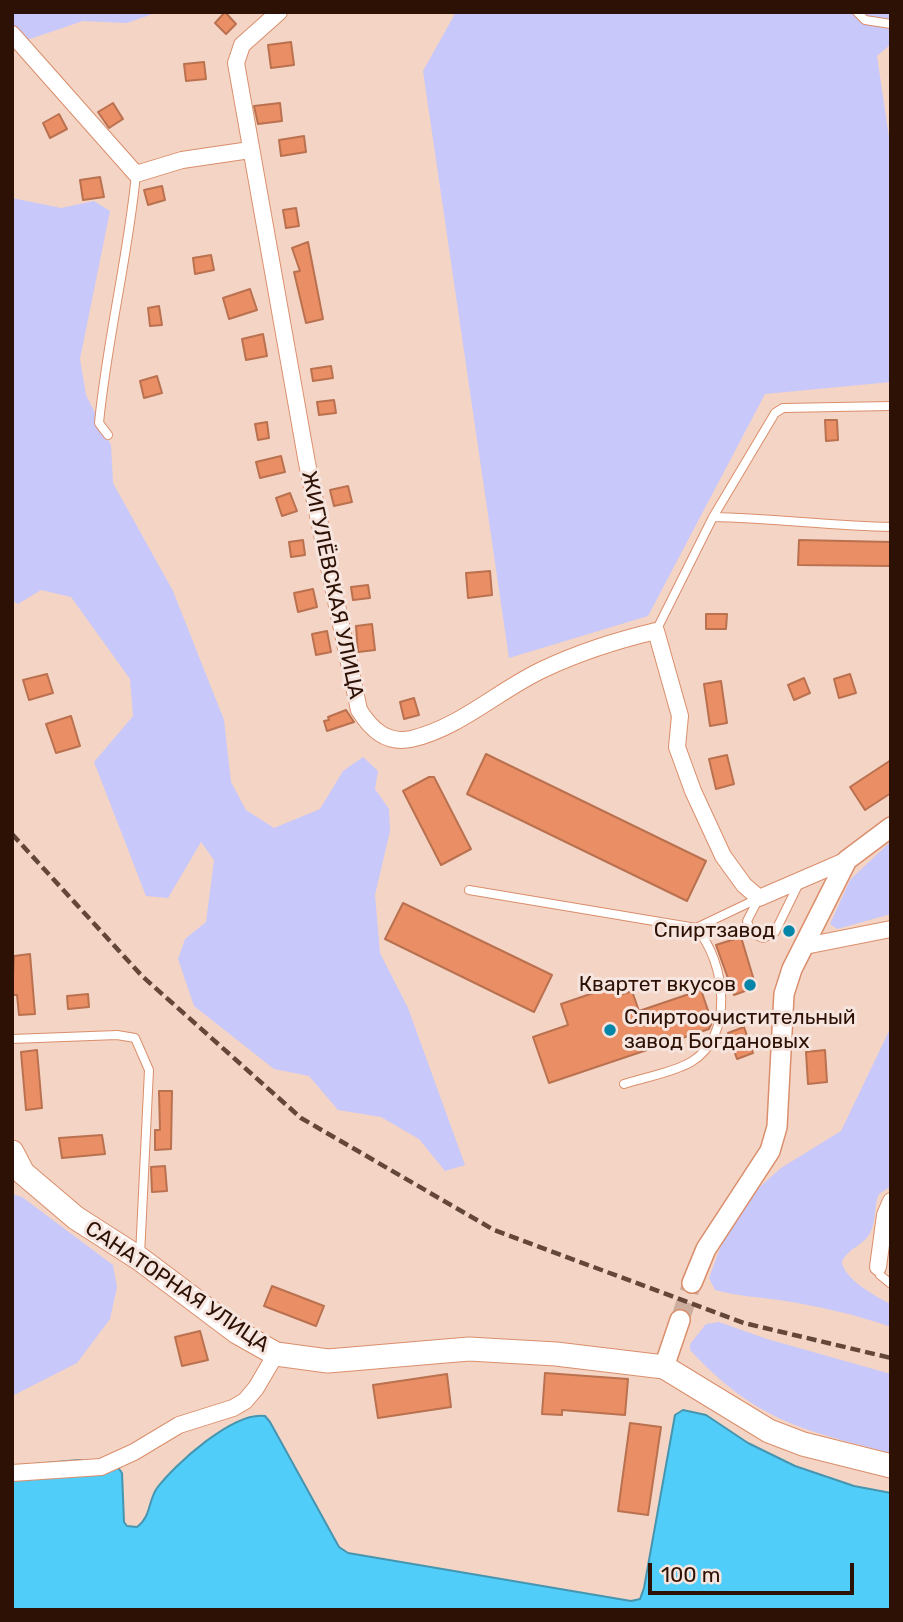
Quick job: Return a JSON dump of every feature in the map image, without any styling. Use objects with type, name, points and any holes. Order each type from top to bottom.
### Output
[{"type":"main road","name":"САНАТОРНАЯ УЛИЦА","points":[[12,1152],[23,1173],[76,1218],[140,1259],[237,1332],[276,1354],[328,1361],[469,1349],[556,1354],[664,1367]]},
{"type":"main road","points":[[664,1367],[769,1431],[803,1444],[891,1466]]},
{"type":"street","name":"ЖИГУЛЁВСКАЯ УЛИЦА","points":[[279,12],[242,45],[236,63],[242,83],[250,150],[307,463],[359,710],[373,730],[389,738],[410,739],[445,726],[543,669],[614,641],[656,631]]},
{"type":"street","points":[[12,34],[136,174],[182,160],[250,150]]},
{"type":"street","points":[[656,631],[680,716],[677,747],[693,791],[723,856],[744,885],[759,898],[847,860],[891,827]]},
{"type":"street","points":[[692,1283],[706,1249],[770,1152],[777,1127],[784,994],[792,970],[847,860]]},
{"type":"street","points":[[805,946],[891,929]]},
{"type":"street","points":[[878,1267],[884,1215],[891,1201]]},
{"type":"street","points":[[664,1367],[680,1320]]},
{"type":"street","points":[[12,1473],[102,1467],[134,1452],[179,1425],[233,1408],[245,1401],[256,1388],[276,1354]]},
{"type":"lane","points":[[857,12],[866,20],[891,24]]},
{"type":"lane","points":[[108,435],[99,423],[105,362],[132,220],[136,174]]},
{"type":"lane","points":[[656,631],[713,517],[775,413],[783,408],[891,406]]},
{"type":"lane","points":[[713,517],[795,519],[819,525],[891,527]]},
{"type":"lane","points":[[759,898],[747,921],[751,933],[763,938],[775,932],[800,881]]},
{"type":"lane","points":[[469,890],[696,928],[759,898]]},
{"type":"lane","points":[[624,1084],[692,1062],[715,1035],[723,1013],[718,981],[707,940],[696,928]]},
{"type":"lane","points":[[12,1039],[117,1035],[135,1038],[141,1048],[149,1070],[140,1259]]},
{"type":"lane","points":[[878,1267],[880,1275],[891,1284]]},
{"type":"shaded area","points":[[12,12],[158,12],[127,23],[83,21],[24,41],[12,29]]},
{"type":"shaded area","points":[[456,12],[891,12],[891,44],[877,56],[891,151],[891,382],[765,394],[648,616],[509,658],[423,71]]},
{"type":"shaded area","points":[[12,198],[61,208],[94,201],[110,211],[80,359],[86,395],[111,445],[113,483],[173,591],[224,720],[231,782],[246,810],[274,828],[320,809],[343,771],[363,757],[378,771],[375,789],[389,809],[390,831],[375,895],[380,953],[408,1008],[465,1165],[445,1171],[419,1139],[381,1117],[338,1110],[309,1076],[274,1069],[194,1006],[178,959],[185,939],[206,922],[214,860],[201,842],[168,898],[146,896],[94,762],[133,716],[130,679],[71,597],[41,590],[18,604],[12,600]]},
{"type":"shaded area","points":[[891,841],[891,914],[837,929],[830,924],[850,880]]},
{"type":"shaded area","points":[[891,1027],[891,1186],[879,1194],[870,1233],[842,1262],[854,1281],[891,1304],[891,1327],[822,1308],[715,1290],[709,1278],[725,1235],[755,1191],[781,1168],[841,1131]]},
{"type":"shaded area","points":[[12,1194],[22,1197],[113,1265],[117,1287],[110,1319],[77,1363],[12,1396]]},
{"type":"shaded area","points":[[719,1322],[767,1339],[891,1374],[891,1453],[805,1429],[759,1407],[736,1392],[690,1350],[690,1344],[706,1324]]},
{"type":"shaded area","points":[[683,1410],[706,1415],[748,1443],[795,1466],[854,1486],[891,1493],[891,1610],[12,1610],[12,1466],[79,1460],[117,1466],[122,1473],[124,1522],[127,1526],[137,1527],[145,1519],[157,1488],[191,1453],[222,1430],[238,1422],[265,1416],[339,1547],[348,1553],[631,1601],[640,1599],[675,1415]]},
{"type":"building","points":[[225,12],[236,24],[226,34],[215,23]]},
{"type":"building","points":[[291,42],[294,65],[271,68],[268,45]]},
{"type":"building","points":[[204,62],[206,79],[186,81],[184,64]]},
{"type":"building","points":[[113,103],[123,119],[109,128],[98,112]]},
{"type":"building","points":[[280,103],[282,121],[258,124],[254,106]]},
{"type":"building","points":[[59,114],[67,129],[50,138],[43,123]]},
{"type":"building","points":[[304,136],[306,152],[281,156],[279,140]]},
{"type":"building","points":[[100,177],[104,197],[83,200],[80,180]]},
{"type":"building","points":[[162,186],[165,200],[148,205],[144,190]]},
{"type":"building","points":[[296,208],[299,226],[286,228],[283,210]]},
{"type":"building","points":[[308,242],[323,319],[306,323],[294,272],[300,271],[292,248]]},
{"type":"building","points":[[211,255],[214,270],[195,274],[193,258]]},
{"type":"building","points":[[250,289],[257,310],[229,319],[223,298]]},
{"type":"building","points":[[159,306],[162,325],[150,326],[148,308]]},
{"type":"building","points":[[263,334],[267,356],[246,360],[242,339]]},
{"type":"building","points":[[331,366],[333,378],[313,381],[311,369]]},
{"type":"building","points":[[157,376],[162,393],[144,398],[140,381]]},
{"type":"building","points":[[334,400],[336,413],[319,415],[317,402]]},
{"type":"building","points":[[825,420],[837,420],[838,440],[826,441]]},
{"type":"building","points":[[267,422],[269,438],[258,440],[255,424]]},
{"type":"building","points":[[281,456],[285,472],[260,478],[256,462]]},
{"type":"building","points":[[348,486],[352,502],[334,506],[330,490]]},
{"type":"building","points":[[290,493],[297,511],[282,516],[276,498]]},
{"type":"building","points":[[303,540],[305,555],[291,557],[289,542]]},
{"type":"building","points":[[799,540],[891,542],[891,566],[798,565]]},
{"type":"building","points":[[490,571],[492,595],[468,598],[466,573]]},
{"type":"building","points":[[368,585],[370,598],[353,600],[351,587]]},
{"type":"building","points":[[313,589],[317,607],[298,612],[294,593]]},
{"type":"building","points":[[706,614],[727,614],[726,629],[706,629]]},
{"type":"building","points":[[372,624],[375,650],[358,652],[356,626]]},
{"type":"building","points":[[327,631],[331,652],[316,655],[312,634]]},
{"type":"building","points":[[47,674],[53,693],[29,700],[23,680]]},
{"type":"building","points":[[850,674],[856,693],[839,698],[834,679]]},
{"type":"building","points":[[804,678],[810,693],[794,700],[788,685]]},
{"type":"building","points":[[721,681],[727,723],[710,726],[704,684]]},
{"type":"building","points":[[414,698],[419,715],[404,719],[400,702]]},
{"type":"building","points":[[346,710],[354,722],[327,731],[324,721]]},
{"type":"building","points":[[71,716],[80,746],[56,753],[46,724]]},
{"type":"building","points":[[486,754],[706,861],[687,901],[467,794]]},
{"type":"building","points":[[727,755],[734,784],[716,789],[709,759]]},
{"type":"building","points":[[891,760],[891,793],[865,810],[850,787]]},
{"type":"building","points":[[434,777],[471,849],[441,865],[403,791]]},
{"type":"building","points":[[403,903],[552,975],[534,1012],[385,939]]},
{"type":"building","points":[[741,937],[756,987],[734,995],[716,945]]},
{"type":"building","points":[[30,954],[35,1014],[19,1015],[17,995],[12,995],[14,956]]},
{"type":"building","points":[[617,985],[620,995],[632,991],[639,1011],[701,990],[712,1022],[709,1029],[549,1083],[533,1037],[568,1025],[561,1004]]},
{"type":"building","points":[[88,994],[89,1007],[68,1009],[67,996]]},
{"type":"building","points":[[744,1027],[753,1053],[737,1059],[728,1033]]},
{"type":"building","points":[[37,1050],[42,1108],[26,1110],[21,1052]]},
{"type":"building","points":[[825,1050],[827,1082],[808,1084],[806,1052]]},
{"type":"building","points":[[159,1091],[172,1091],[171,1149],[155,1150],[155,1130],[160,1130]]},
{"type":"building","points":[[102,1135],[105,1154],[62,1158],[59,1138]]},
{"type":"building","points":[[165,1166],[167,1191],[152,1192],[151,1167]]},
{"type":"building","points":[[272,1286],[324,1306],[316,1326],[264,1306]]},
{"type":"building","points":[[200,1331],[208,1360],[182,1366],[175,1337]]},
{"type":"building","points":[[545,1373],[628,1379],[625,1415],[562,1410],[562,1415],[542,1414]]},
{"type":"building","points":[[447,1374],[451,1407],[378,1418],[373,1385]]},
{"type":"building","points":[[630,1423],[661,1427],[648,1515],[618,1511]]},
{"type":"tunnel","points":[[680,1320],[692,1283]]},
{"type":"railway","points":[[12,834],[142,976],[301,1118],[494,1230],[744,1323],[891,1358]]},
{"type":"place","name":"Спиртзавод","points":[[789,931]]},
{"type":"place","name":"Квартет вкусов","points":[[750,985]]},
{"type":"place","name":"Спиртоочистительный завод Богдановых","points":[[610,1030]]}]
